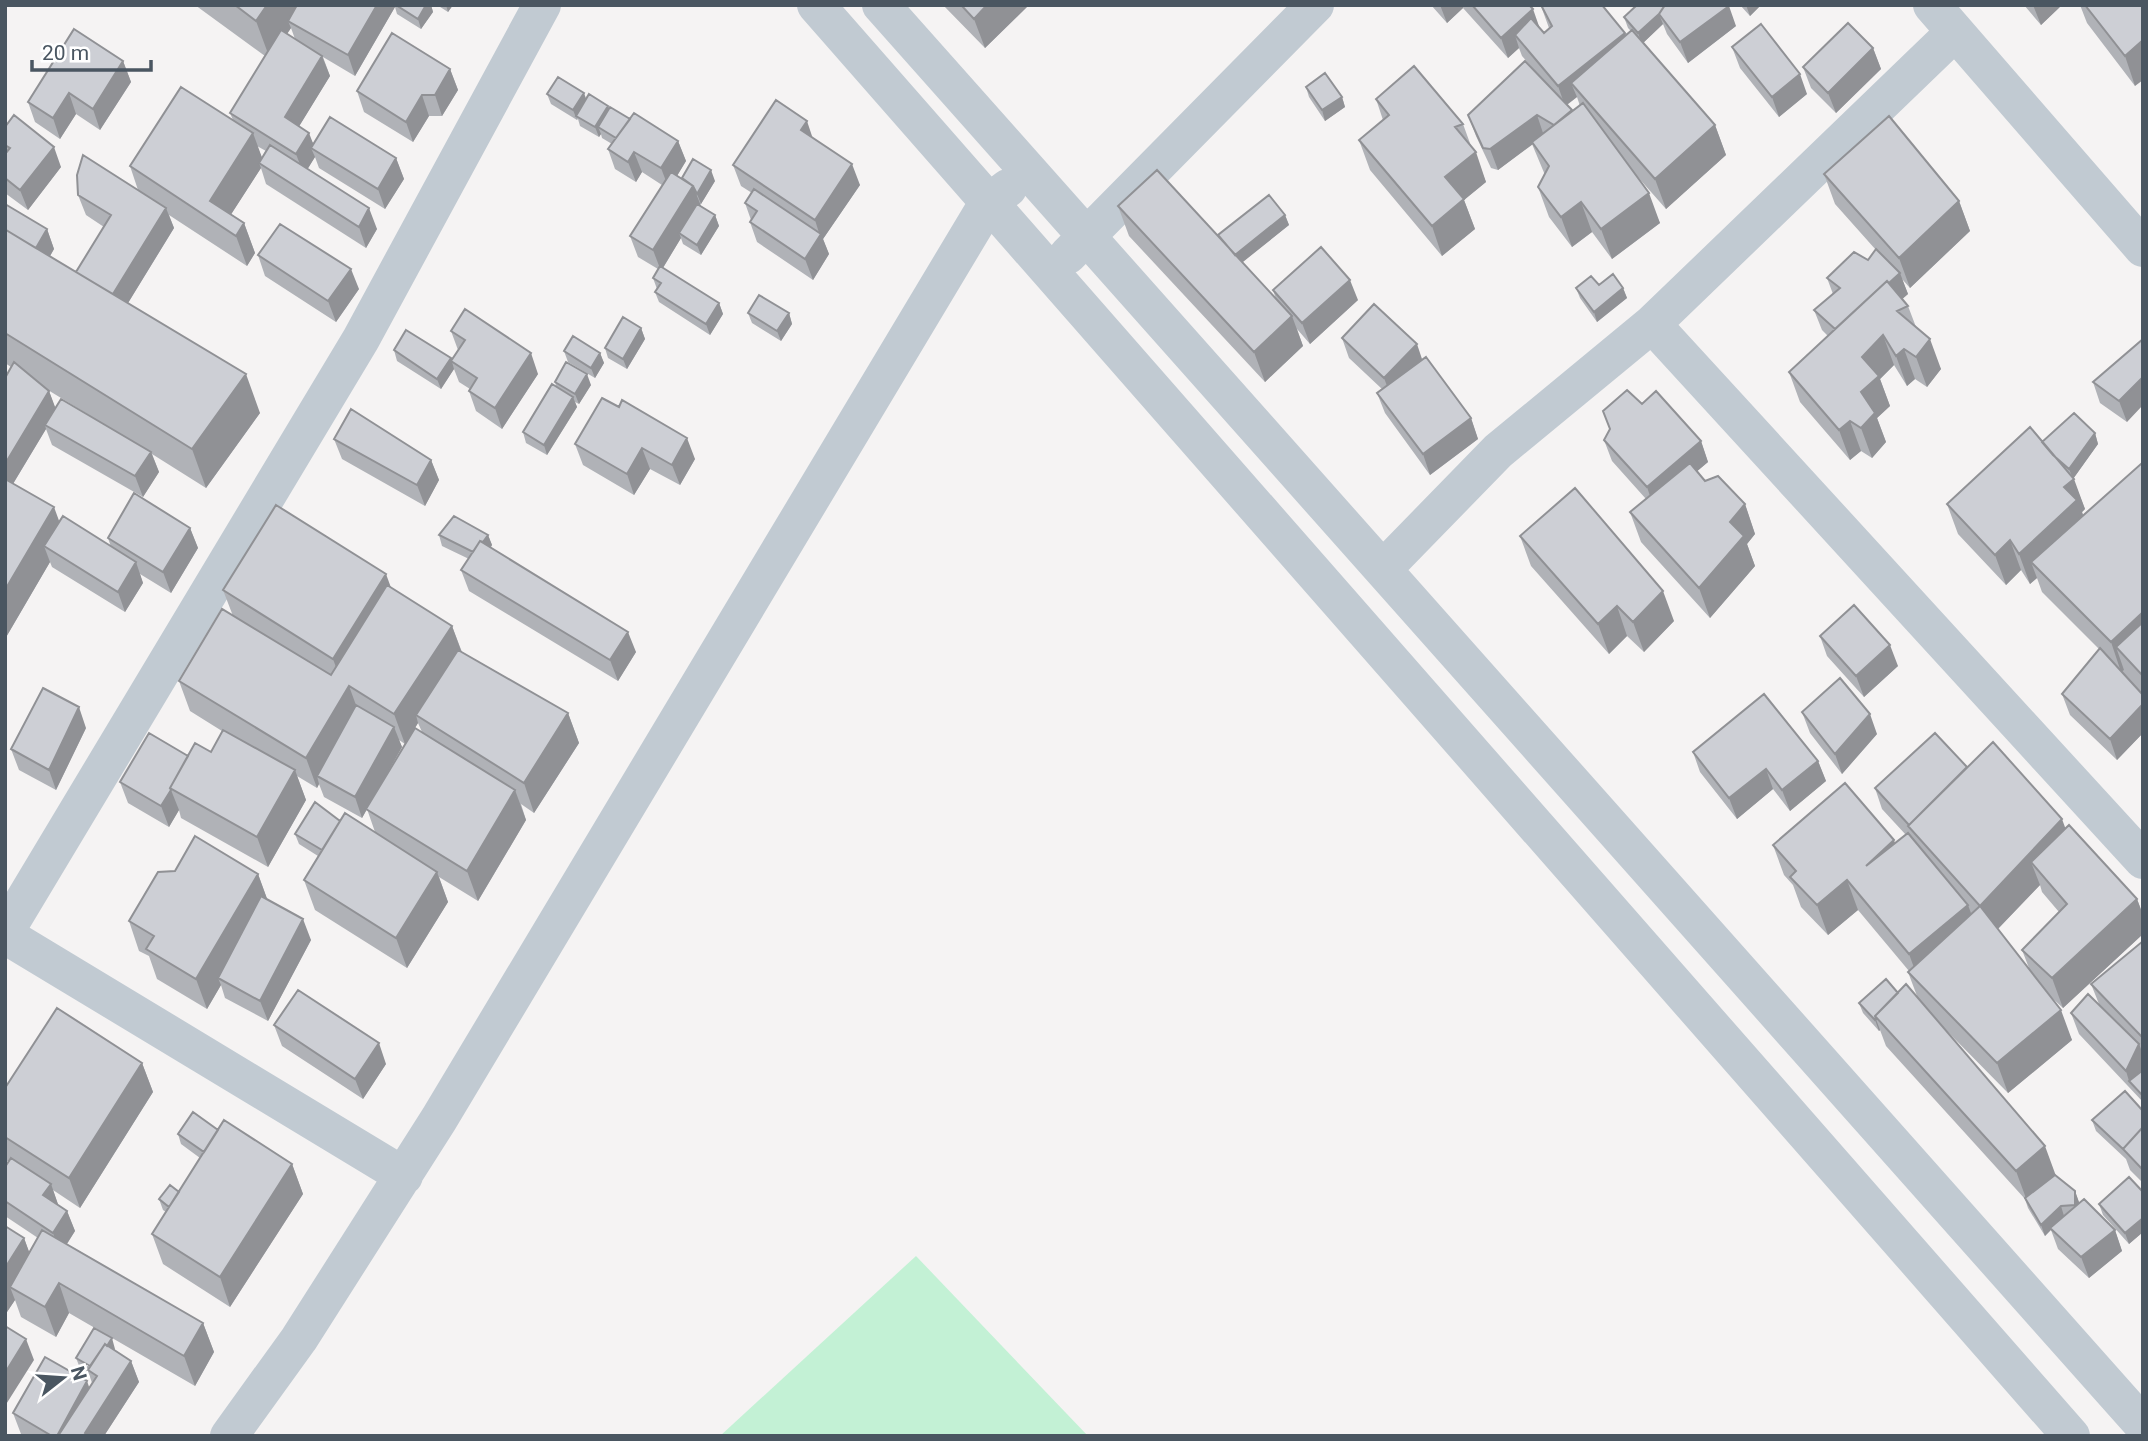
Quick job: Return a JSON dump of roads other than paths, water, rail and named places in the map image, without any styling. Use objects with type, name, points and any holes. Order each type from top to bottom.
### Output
[{"type":"street","points":[[404,1176],[5,933],[361,339],[542,5]]},
{"type":"street","points":[[816,5],[2071,1436]]},
{"type":"street","points":[[881,5],[2143,1424]]},
{"type":"street","points":[[1050,274],[1315,5]]},
{"type":"street","points":[[1384,568],[1498,452],[1651,324],[1944,18],[2143,248]]},
{"type":"street","points":[[229,1436],[299,1339],[404,1176],[988,203],[1029,173]]},
{"type":"street","points":[[1651,324],[2143,860]]}]
